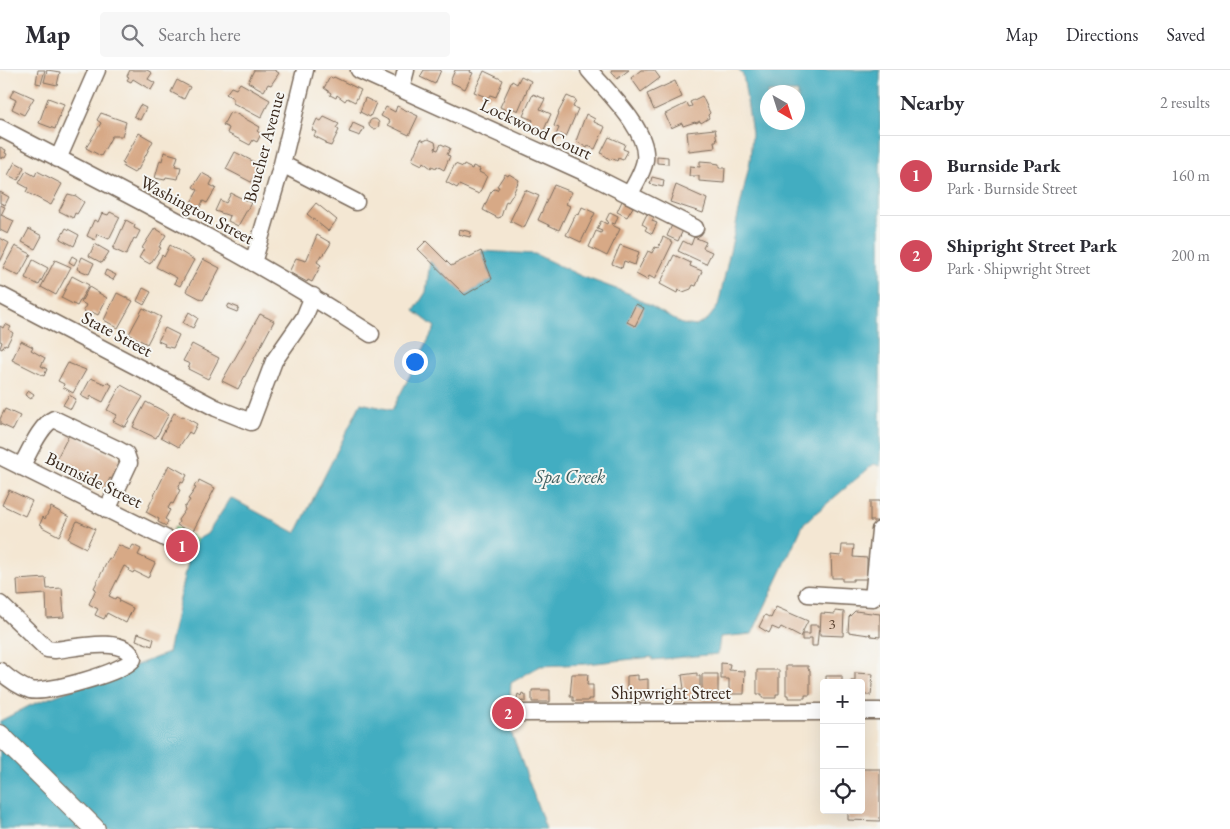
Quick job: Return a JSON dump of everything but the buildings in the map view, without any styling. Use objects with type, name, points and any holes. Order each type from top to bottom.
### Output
[{"type":"main road","points":[[0,735],[95,829]]},
{"type":"street","points":[[58,158],[97,70]]},
{"type":"street","name":"Boucher Avenue","points":[[253,263],[282,164],[305,70]]},
{"type":"street","name":"Lockwood Court","points":[[359,70],[584,172],[695,228]]},
{"type":"street","points":[[401,89],[406,70]]},
{"type":"street","points":[[589,70],[636,125],[642,137],[645,148],[645,161],[629,195]]},
{"type":"street","name":"Washington Street","points":[[0,128],[313,296],[371,334]]},
{"type":"street","points":[[282,164],[356,202]]},
{"type":"street","name":"State Street","points":[[0,295],[216,408],[251,422],[274,361],[304,318],[313,296]]},
{"type":"street","points":[[21,466],[42,430],[49,421],[54,419],[126,454],[129,463],[107,510]]},
{"type":"street","name":"Burnside Street","points":[[0,456],[169,540]]},
{"type":"street","points":[[808,594],[873,598],[880,530]]},
{"type":"street","points":[[0,597],[0,603],[30,634],[47,648],[55,650],[112,644],[125,648],[133,659],[131,663],[124,667],[85,681],[45,690],[32,690],[17,685],[0,671]]},
{"type":"street","points":[[865,711],[880,711]]},
{"type":"street","name":"Shipwright Street","points":[[518,713],[820,712]]},
{"type":"green space","points":[[175,527],[198,539],[188,562],[167,553],[175,534],[172,532]]},
{"type":"water","name":"Spa Creek","points":[[738,70],[880,70],[880,466],[874,464],[804,523],[752,634],[720,637],[718,654],[652,660],[652,657],[586,664],[540,666],[511,683],[508,723],[546,829],[0,829],[0,721],[31,705],[168,653],[188,562],[198,539],[207,534],[231,498],[296,533],[361,403],[392,410],[435,327],[414,311],[426,292],[430,261],[465,295],[492,279],[481,251],[535,254],[581,276],[630,294],[682,324],[696,326],[708,319],[718,306],[750,161],[752,133],[743,75]]},
{"type":"place","name":"Burnside Park","points":[[182,546]]},
{"type":"place","name":"Shipright Street Park","points":[[508,713]]}]
